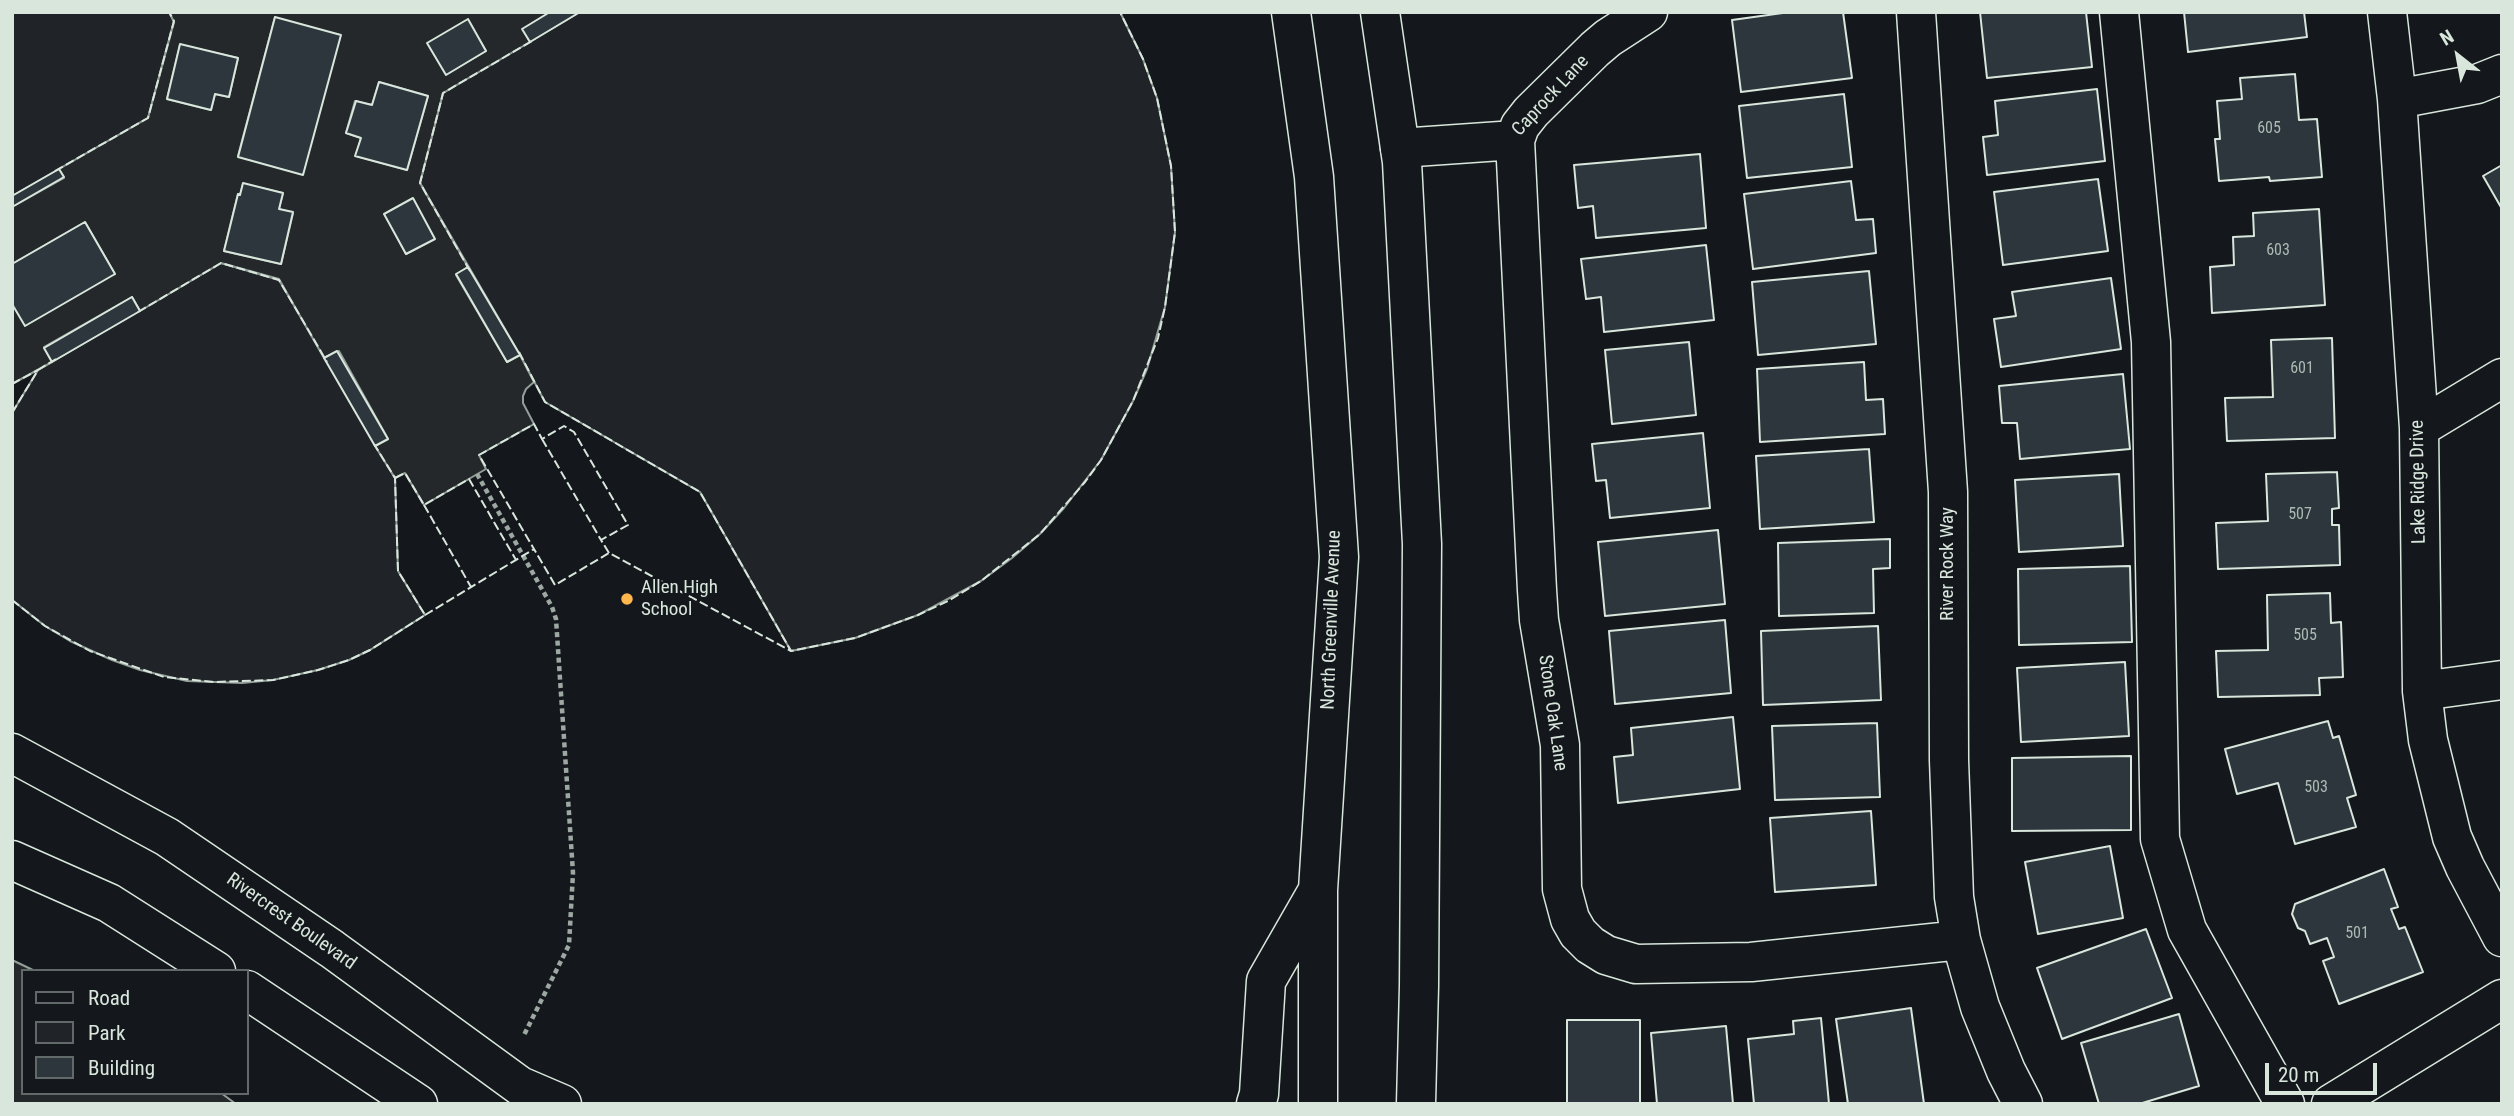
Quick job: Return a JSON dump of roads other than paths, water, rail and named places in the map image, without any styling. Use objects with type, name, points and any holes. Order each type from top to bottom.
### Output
[{"type":"street","name":"North Greenville Avenue","points":[[1291,12],[1314,177],[1339,557],[1318,890],[1318,1104]]},
{"type":"street","points":[[1380,12],[1400,148],[1422,544],[1416,1104]]},
{"type":"street","name":"Caprock Lane","points":[[1400,148],[1515,140],[1520,126],[1531,113],[1595,49],[1648,12]]},
{"type":"street","name":"River Rock Way","points":[[1916,12],[1945,435],[1950,813],[1954,897],[1969,973],[1991,1038],[2023,1104]]},
{"type":"street","points":[[2119,12],[2151,342],[2160,839],[2187,930],[2285,1104]]},
{"type":"street","name":"Lake Ridge Drive","points":[[2387,12],[2397,99],[2419,428],[2422,691],[2428,740],[2452,837],[2502,937]]},
{"type":"street","points":[[2397,99],[2477,84],[2502,74]]},
{"type":"street","name":"Stone Oak Lane","points":[[1515,140],[1539,620],[1560,745],[1562,889],[1570,919],[1578,933],[1590,945],[1606,955],[1636,964],[1751,962],[1961,940]]},
{"type":"street","points":[[2419,428],[2502,378]]},
{"type":"street","points":[[2422,691],[2502,680]]},
{"type":"street","name":"Rivercrest Boulevard","points":[[12,753],[167,836],[332,949],[520,1086],[554,1102]]},
{"type":"street","points":[[12,860],[109,903],[213,969]]},
{"type":"street","points":[[1255,1104],[1259,1094],[1266,981],[1318,890]]},
{"type":"street","points":[[248,991],[418,1104]]},
{"type":"street","points":[[2331,1104],[2502,999]]},
{"type":"place","name":"Allen High School","points":[[627,599]]}]
